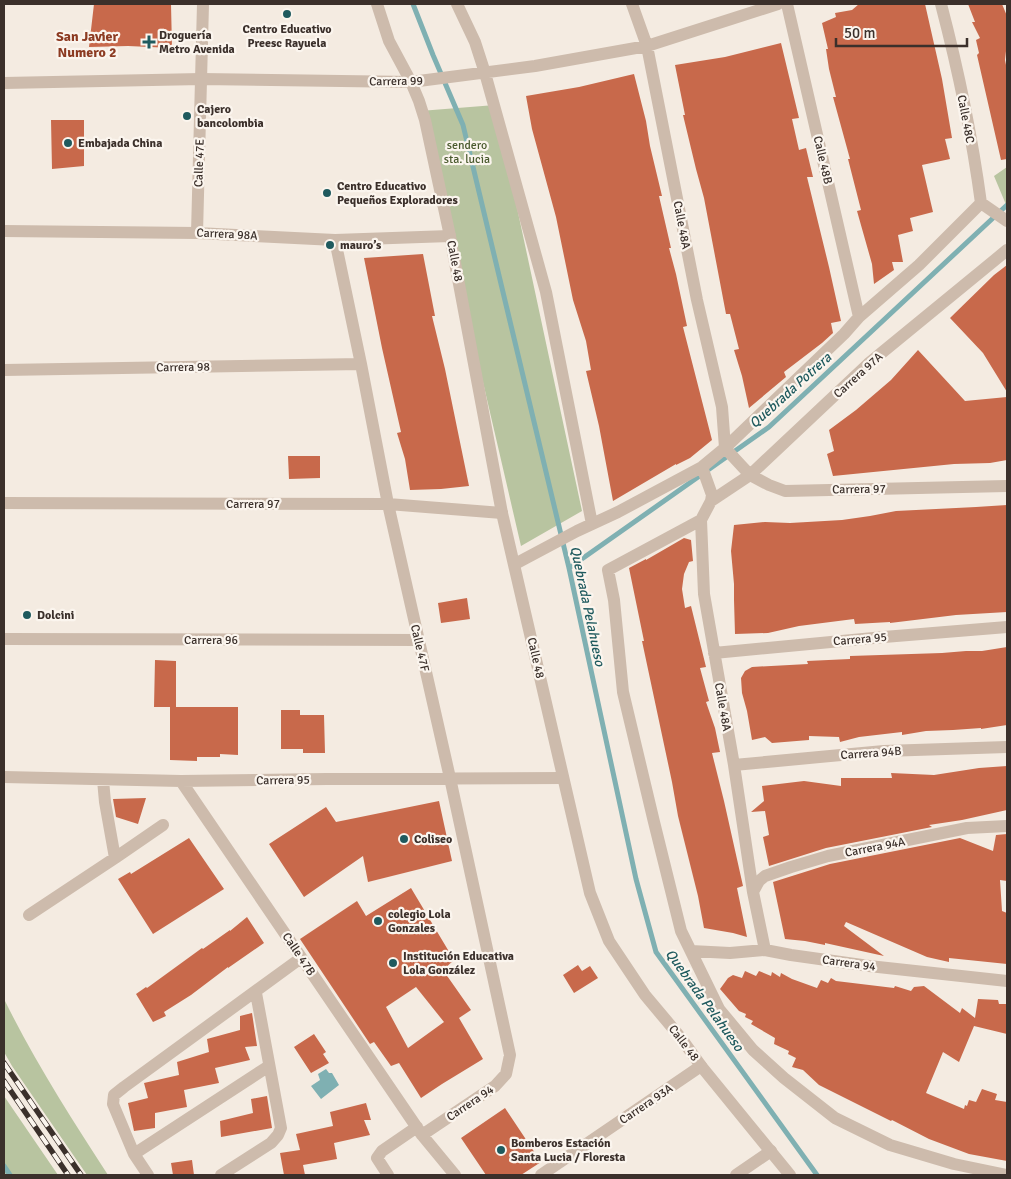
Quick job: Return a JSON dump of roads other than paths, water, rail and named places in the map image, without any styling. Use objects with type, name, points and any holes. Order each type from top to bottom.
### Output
[{"type":"street","name":"Calle 47E","points":[[197,233],[203,4]]},
{"type":"street","name":"Calle 48","points":[[378,4],[389,41],[415,82],[425,120],[450,236],[502,513],[590,893],[609,941],[646,995],[790,1175]]},
{"type":"street","points":[[456,4],[475,42],[479,74],[546,292],[592,524]]},
{"type":"street","name":"Calle 48A","points":[[632,4],[647,46],[697,300],[722,408],[726,450]]},
{"type":"street","name":"Carrera 99","points":[[4,83],[201,79],[415,82],[535,66],[647,46],[778,4]]},
{"type":"street","name":"Calle 48B","points":[[787,4],[859,317]]},
{"type":"street","name":"Calle 48C","points":[[941,4],[955,59],[982,205]]},
{"type":"street","points":[[515,564],[577,531],[702,470],[726,450],[859,317],[919,265],[982,205],[1007,221]]},
{"type":"street","name":"Carrera 98A","points":[[4,231],[197,233],[335,240],[450,236]]},
{"type":"street","name":"Calle 47F","points":[[335,240],[388,504],[510,1054]]},
{"type":"street","name":"Carrera 97A","points":[[712,498],[749,474],[868,364],[1007,250]]},
{"type":"street","name":"Carrera 98","points":[[4,370],[361,364]]},
{"type":"street","name":"Carrera 97","points":[[726,450],[749,474],[785,491],[1007,486]]},
{"type":"street","points":[[702,470],[712,498],[701,520],[608,570],[614,600],[623,692],[681,931],[719,1009],[753,1050],[784,1078],[835,1118],[890,1145],[954,1164],[1007,1175]]},
{"type":"street","name":"Carrera 97","points":[[4,503],[388,504],[502,513]]},
{"type":"street","name":"Calle 48A","points":[[701,520],[704,594],[734,765],[753,892],[765,950]]},
{"type":"street","name":"Carrera 95","points":[[714,654],[1007,627]]},
{"type":"street","name":"Carrera 96","points":[[4,639],[419,640]]},
{"type":"street","name":"Carrera 94B","points":[[734,765],[884,751],[1007,747]]},
{"type":"street","name":"Carrera 95","points":[[4,777],[181,781],[563,778]]},
{"type":"street","points":[[103,780],[115,858]]},
{"type":"street","name":"Calle 47B","points":[[181,781],[419,1131],[455,1175]]},
{"type":"street","points":[[28,915],[163,825]]},
{"type":"street","name":"Carrera 94A","points":[[753,892],[759,881],[765,876],[828,856],[967,828],[1007,826]]},
{"type":"street","name":"Carrera 94","points":[[691,951],[730,953],[765,950],[869,966],[1007,981]]},
{"type":"street","points":[[148,1175],[134,1154],[113,1104],[114,1096],[301,958]]},
{"type":"street","points":[[221,1175],[271,1143],[281,1128],[256,992]]},
{"type":"street","name":"Carrera 94","points":[[388,1175],[377,1158],[382,1150],[419,1131],[495,1086],[506,1074],[510,1054]]},
{"type":"street","points":[[134,1154],[269,1066]]},
{"type":"street","name":"Carrera 93A","points":[[541,1175],[701,1066]]},
{"type":"street","points":[[736,1175],[771,1151]]},
{"type":"water","points":[[326,1069],[329,1073],[332,1073],[339,1085],[321,1099],[311,1086],[320,1080],[318,1074]]},
{"type":"waterway","name":"Quebrada Pelahueso","points":[[413,4],[463,125],[569,568],[636,879],[656,952],[817,1175]]},
{"type":"waterway","name":"Quebrada Potrera","points":[[569,568],[769,427],[1007,205]]},
{"type":"waterway","points":[[4,1166],[10,1175]]},
{"type":"railway","points":[[4,1063],[81,1175]]},
{"type":"railway","points":[[4,1081],[68,1175]]},
{"type":"place","name":"Centro Educativo Preesc Rayuela","points":[[287,14]]},
{"type":"place","name":"Droguería Metro Avenida","points":[[149,42]]},
{"type":"place","name":"Cajero bancolombia","points":[[187,116]]},
{"type":"place","name":"Embajada China","points":[[68,143]]},
{"type":"place","name":"Centro Educativo Pequeños Exploradores","points":[[327,193]]},
{"type":"place","name":"mauro’s","points":[[330,245]]},
{"type":"place","name":"Dolcini","points":[[27,615]]},
{"type":"place","name":"Coliseo","points":[[404,839]]},
{"type":"place","name":"colegio Lola Gonzales","points":[[378,921]]},
{"type":"place","name":"Institución Educativa Lola González","points":[[393,963]]},
{"type":"place","name":"Bomberos Estación Santa Lucia / Floresta","points":[[501,1150]]},
{"type":"district","name":"San Javier Numero 2","points":[[87,44]]},
{"type":"park label","name":"sendero sta. lucia","points":[[467,152]]}]
